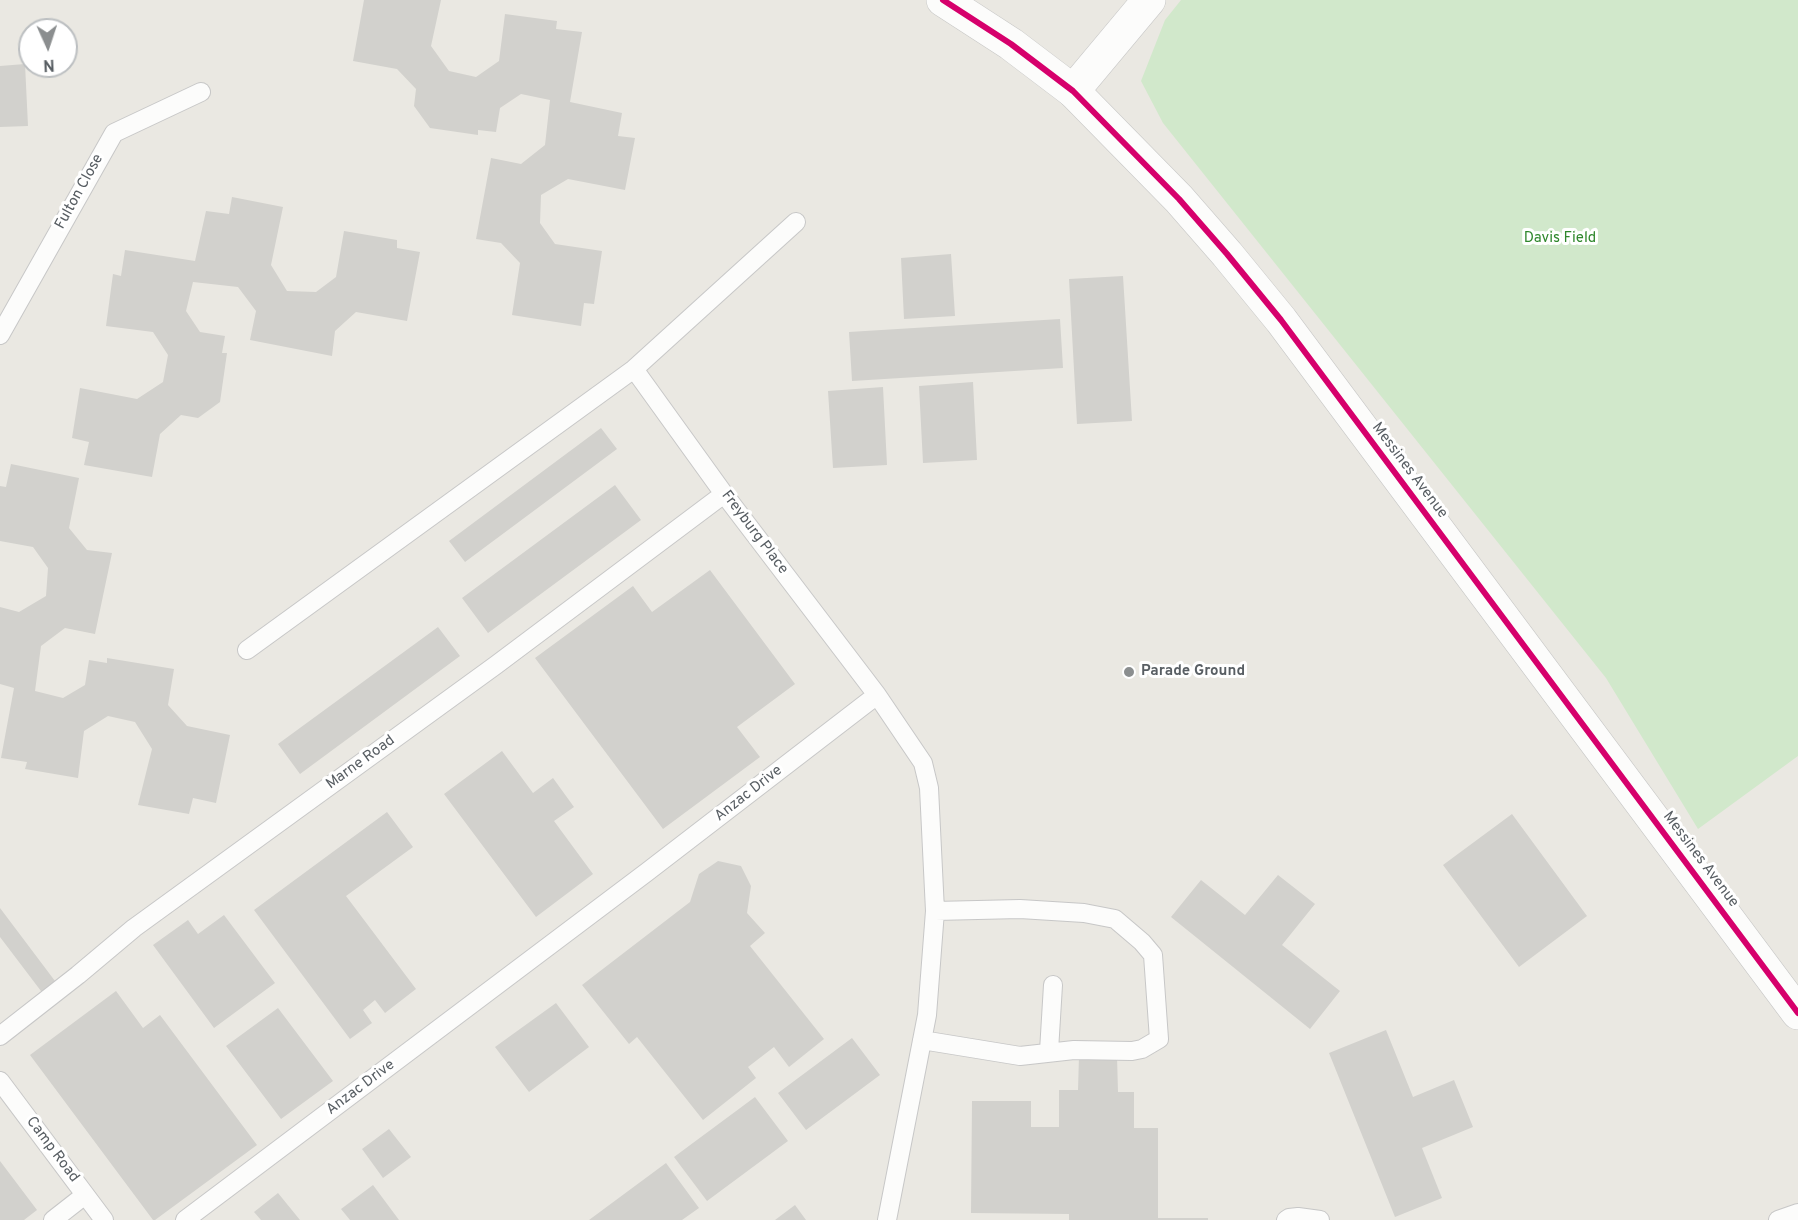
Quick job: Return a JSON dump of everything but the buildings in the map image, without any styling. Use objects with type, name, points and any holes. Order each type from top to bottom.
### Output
[{"type":"street","name":"Messines Avenue","points":[[943,0],[1011,44],[1073,91],[1179,199],[1281,320],[1798,1013]]},
{"type":"street","points":[[1073,91],[1149,0]]},
{"type":"lane","name":"Fulton Close","points":[[0,335],[114,133],[201,92]]},
{"type":"lane","points":[[247,650],[634,369],[796,222]]},
{"type":"lane","name":"Freyburg Place","points":[[634,369],[724,494],[877,695]]},
{"type":"lane","name":"Marne Road","points":[[0,1036],[78,975],[134,927],[496,665],[724,494]]},
{"type":"lane","points":[[877,695],[923,763],[929,788],[935,911],[927,1015],[887,1220]]},
{"type":"lane","name":"Anzac Drive","points":[[185,1220],[647,873],[877,695]]},
{"type":"lane","points":[[922,1040],[1020,1056],[1074,1050],[1132,1051],[1142,1049],[1159,1039],[1153,955],[1142,942],[1115,919],[1084,913],[1020,909],[935,911]]},
{"type":"lane","points":[[1049,1052],[1053,985]]},
{"type":"lane","name":"Camp Road","points":[[0,1081],[104,1220]]},
{"type":"lane","points":[[53,1220],[86,1196]]},
{"type":"lane","points":[[1778,1220],[1798,1213]]},
{"type":"lane","points":[[1286,1220],[1298,1217],[1320,1220]]},
{"type":"green space","name":"Davis Field","points":[[1181,0],[1798,0],[1798,756],[1698,829],[1606,678],[1163,123],[1141,81],[1165,20]]},
{"type":"cycle path","points":[[943,0],[1011,44],[1073,91],[1179,199],[1227,254],[1281,320],[1798,1013]]},
{"type":"place","name":"Parade Ground","points":[[1129,672]]}]
